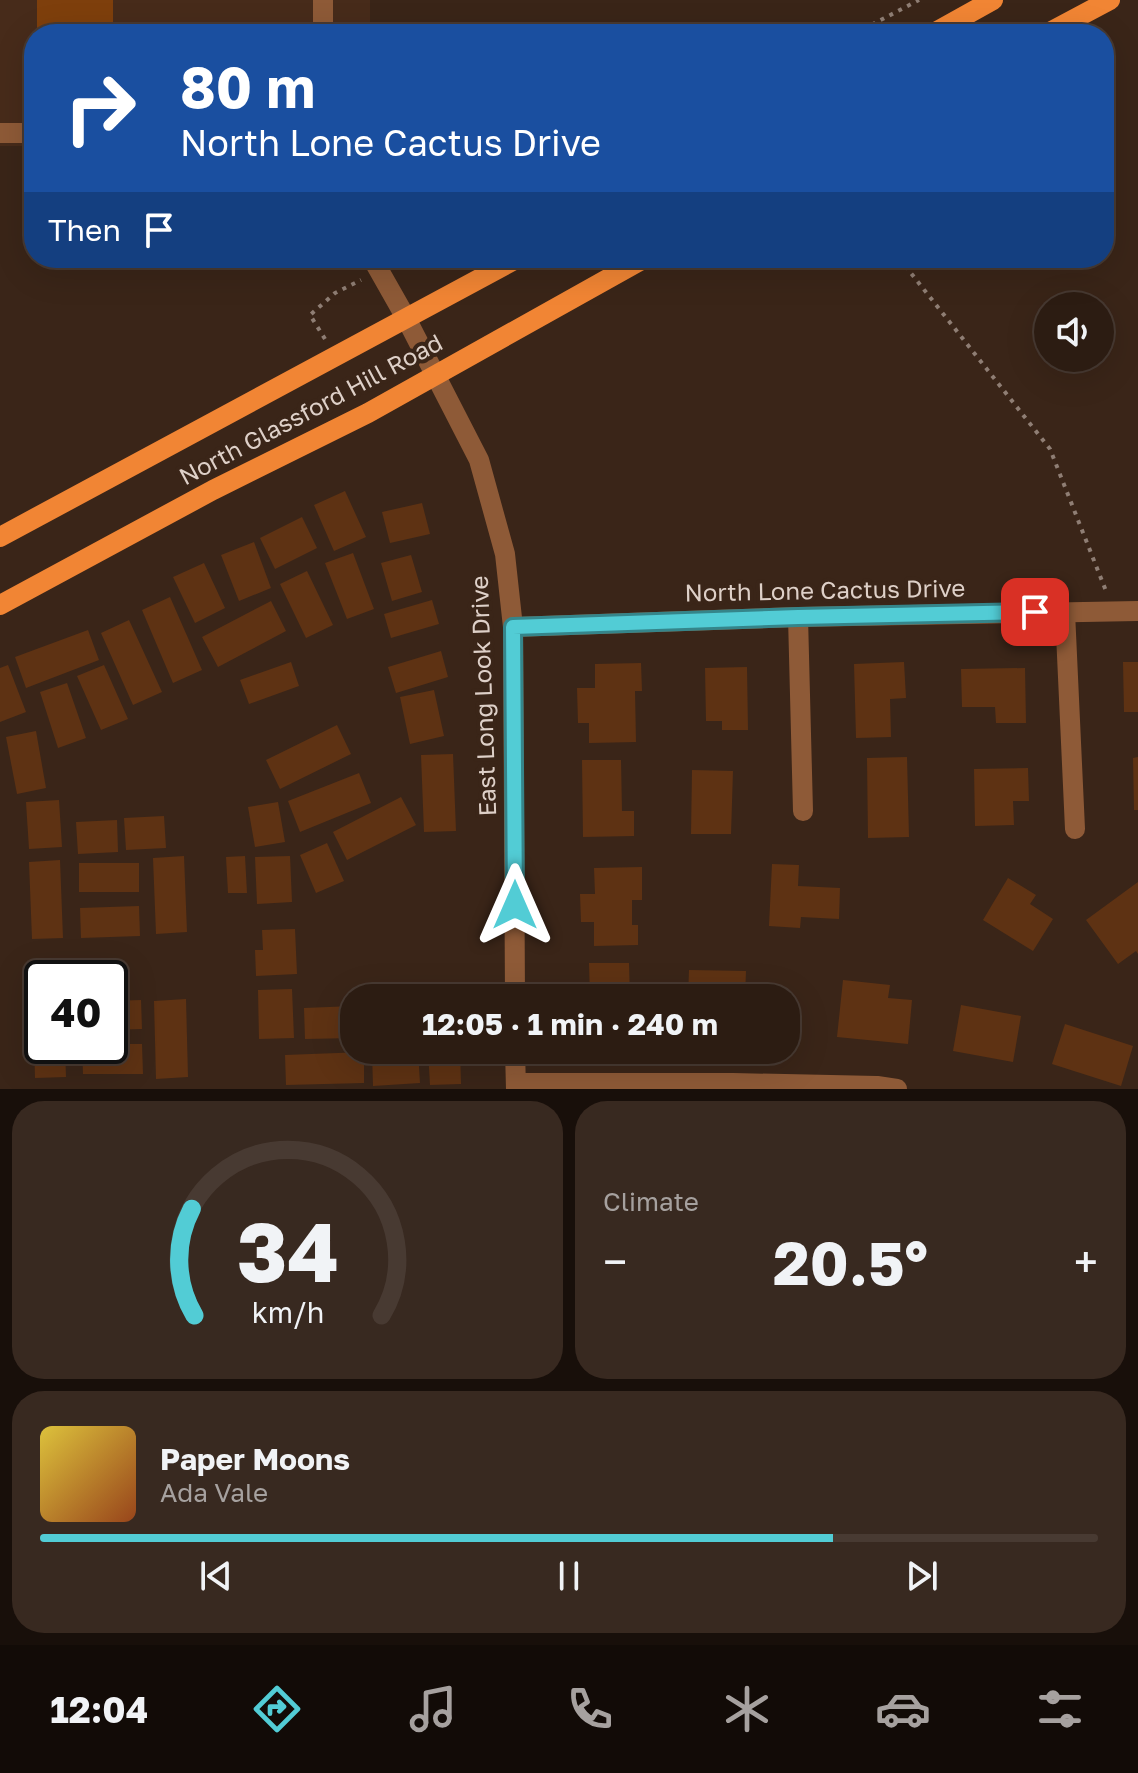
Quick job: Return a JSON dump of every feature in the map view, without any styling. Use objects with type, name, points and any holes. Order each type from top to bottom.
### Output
[{"type":"main road","points":[[950,24],[993,0]]},
{"type":"main road","points":[[1065,24],[1110,0]]},
{"type":"main road","name":"North Glassford Hill Road","points":[[3,539],[499,268]]},
{"type":"main road","name":"North Glassford Hill Road","points":[[0,605],[213,490],[368,413],[627,268]]},
{"type":"street","points":[[323,0],[323,24]]},
{"type":"street","points":[[0,133],[24,133]]},
{"type":"street","name":"East Long Look Drive","points":[[378,268],[479,460],[505,554],[513,627],[515,984]]},
{"type":"street","name":"North Lone Cactus Drive","points":[[513,627],[798,617],[1138,611]]},
{"type":"street","points":[[1065,612],[1075,829]]},
{"type":"street","points":[[798,617],[803,811]]},
{"type":"street","points":[[515,1064],[516,1086],[749,1083],[897,1089]]},
{"type":"path","points":[[873,24],[919,0]]},
{"type":"path","points":[[336,356],[310,315],[370,268]]},
{"type":"path","points":[[907,268],[1050,449],[1115,612]]},
{"type":"shaded area","points":[[0,0],[370,0],[370,24],[24,24],[24,146],[0,146]]},
{"type":"shaded area","points":[[37,0],[113,0],[113,24],[37,24]]},
{"type":"building","points":[[345,491],[366,537],[334,551],[314,505]]},
{"type":"building","points":[[422,503],[430,534],[390,543],[382,512]]},
{"type":"building","points":[[302,517],[317,548],[275,569],[260,538]]},
{"type":"building","points":[[254,542],[271,588],[239,601],[221,555]]},
{"type":"building","points":[[353,553],[374,609],[347,619],[325,563]]},
{"type":"building","points":[[411,555],[422,592],[392,601],[381,563]]},
{"type":"building","points":[[204,563],[225,608],[195,623],[173,577]]},
{"type":"building","points":[[307,571],[333,625],[306,638],[280,584]]},
{"type":"building","points":[[170,597],[202,670],[173,683],[142,610]]},
{"type":"building","points":[[432,600],[439,624],[391,638],[384,614]]},
{"type":"building","points":[[271,601],[286,631],[218,667],[202,637]]},
{"type":"building","points":[[129,620],[162,692],[133,705],[101,633]]},
{"type":"building","points":[[88,630],[99,660],[26,688],[15,657]]},
{"type":"building","points":[[441,651],[448,677],[396,693],[388,667]]},
{"type":"building","points":[[291,662],[299,686],[249,704],[240,680]]},
{"type":"building","points":[[904,662],[906,698],[890,699],[891,737],[856,738],[854,664]]},
{"type":"building","points":[[1123,662],[1138,662],[1138,712],[1124,712]]},
{"type":"building","points":[[641,663],[642,691],[635,691],[636,742],[589,743],[589,723],[578,723],[577,688],[595,688],[595,664]]},
{"type":"building","points":[[8,665],[26,712],[0,722],[0,668]]},
{"type":"building","points":[[104,665],[128,719],[101,730],[77,676]]},
{"type":"building","points":[[747,667],[748,730],[722,730],[722,721],[706,721],[705,668]]},
{"type":"building","points":[[1025,668],[1026,723],[996,723],[995,707],[962,707],[961,669]]},
{"type":"building","points":[[67,683],[86,738],[58,748],[40,692]]},
{"type":"building","points":[[434,690],[444,736],[410,744],[400,697]]},
{"type":"building","points":[[337,725],[351,754],[280,789],[266,760]]},
{"type":"building","points":[[36,731],[46,788],[17,794],[6,737]]},
{"type":"building","points":[[453,754],[456,831],[424,832],[421,755]]},
{"type":"building","points":[[907,757],[909,837],[868,838],[867,758]]},
{"type":"building","points":[[1138,757],[1138,810],[1134,810],[1133,758]]},
{"type":"building","points":[[582,760],[621,760],[622,811],[634,811],[634,836],[583,837]]},
{"type":"building","points":[[1028,768],[1029,801],[1013,801],[1014,825],[975,826],[974,769]]},
{"type":"building","points":[[692,770],[733,771],[731,834],[691,834]]},
{"type":"building","points":[[359,773],[371,803],[300,832],[288,801]]},
{"type":"building","points":[[401,797],[416,825],[347,860],[333,832]]},
{"type":"building","points":[[59,800],[62,847],[29,849],[26,802]]},
{"type":"building","points":[[278,802],[285,842],[255,847],[248,807]]},
{"type":"building","points":[[164,816],[166,848],[126,850],[124,818]]},
{"type":"building","points":[[117,820],[118,852],[78,854],[76,822]]},
{"type":"building","points":[[327,843],[344,881],[316,893],[300,855]]},
{"type":"building","points":[[184,856],[187,932],[156,934],[153,858]]},
{"type":"building","points":[[245,856],[247,893],[228,893],[226,857]]},
{"type":"building","points":[[290,856],[292,902],[257,904],[255,857]]},
{"type":"building","points":[[60,860],[63,938],[32,939],[29,862]]},
{"type":"building","points":[[79,863],[139,863],[139,892],[79,892]]},
{"type":"building","points":[[772,864],[799,865],[798,886],[840,888],[839,919],[801,917],[800,928],[769,926]]},
{"type":"building","points":[[642,867],[642,900],[632,900],[632,925],[638,925],[638,945],[594,946],[594,922],[581,922],[580,894],[595,894],[594,868]]},
{"type":"building","points":[[1008,878],[1036,895],[1030,904],[1053,919],[1033,951],[983,920]]},
{"type":"building","points":[[1138,882],[1138,954],[1136,951],[1118,964],[1086,920]]},
{"type":"building","points":[[139,906],[140,936],[81,938],[80,908]]},
{"type":"building","points":[[295,929],[297,974],[256,976],[255,950],[263,950],[262,930]]},
{"type":"building","points":[[589,963],[629,963],[630,984],[590,984]]},
{"type":"building","points":[[689,970],[746,971],[746,984],[688,984]]},
{"type":"building","points":[[843,980],[890,985],[888,998],[912,1000],[908,1044],[837,1037]]},
{"type":"building","points":[[292,989],[294,1038],[259,1039],[258,990]]},
{"type":"building","points":[[186,999],[188,1077],[156,1079],[154,1001]]},
{"type":"building","points":[[128,1000],[141,1000],[142,1029],[128,1029]]},
{"type":"building","points":[[961,1005],[1021,1016],[1013,1062],[953,1051]]},
{"type":"building","points":[[340,1007],[340,1038],[305,1039],[304,1008]]},
{"type":"building","points":[[1065,1024],[1133,1046],[1121,1086],[1052,1064]]},
{"type":"building","points":[[128,1044],[142,1044],[143,1074],[83,1074],[83,1064],[128,1064]]},
{"type":"building","points":[[340,1053],[340,1064],[364,1064],[364,1083],[286,1085],[285,1055]]},
{"type":"building","points":[[35,1064],[66,1064],[66,1077],[35,1078]]},
{"type":"building","points":[[372,1064],[419,1064],[420,1083],[373,1086]]},
{"type":"building","points":[[429,1064],[460,1064],[461,1084],[430,1085]]},
{"type":"route","points":[[515,905],[513,627],[1035,612]]}]
